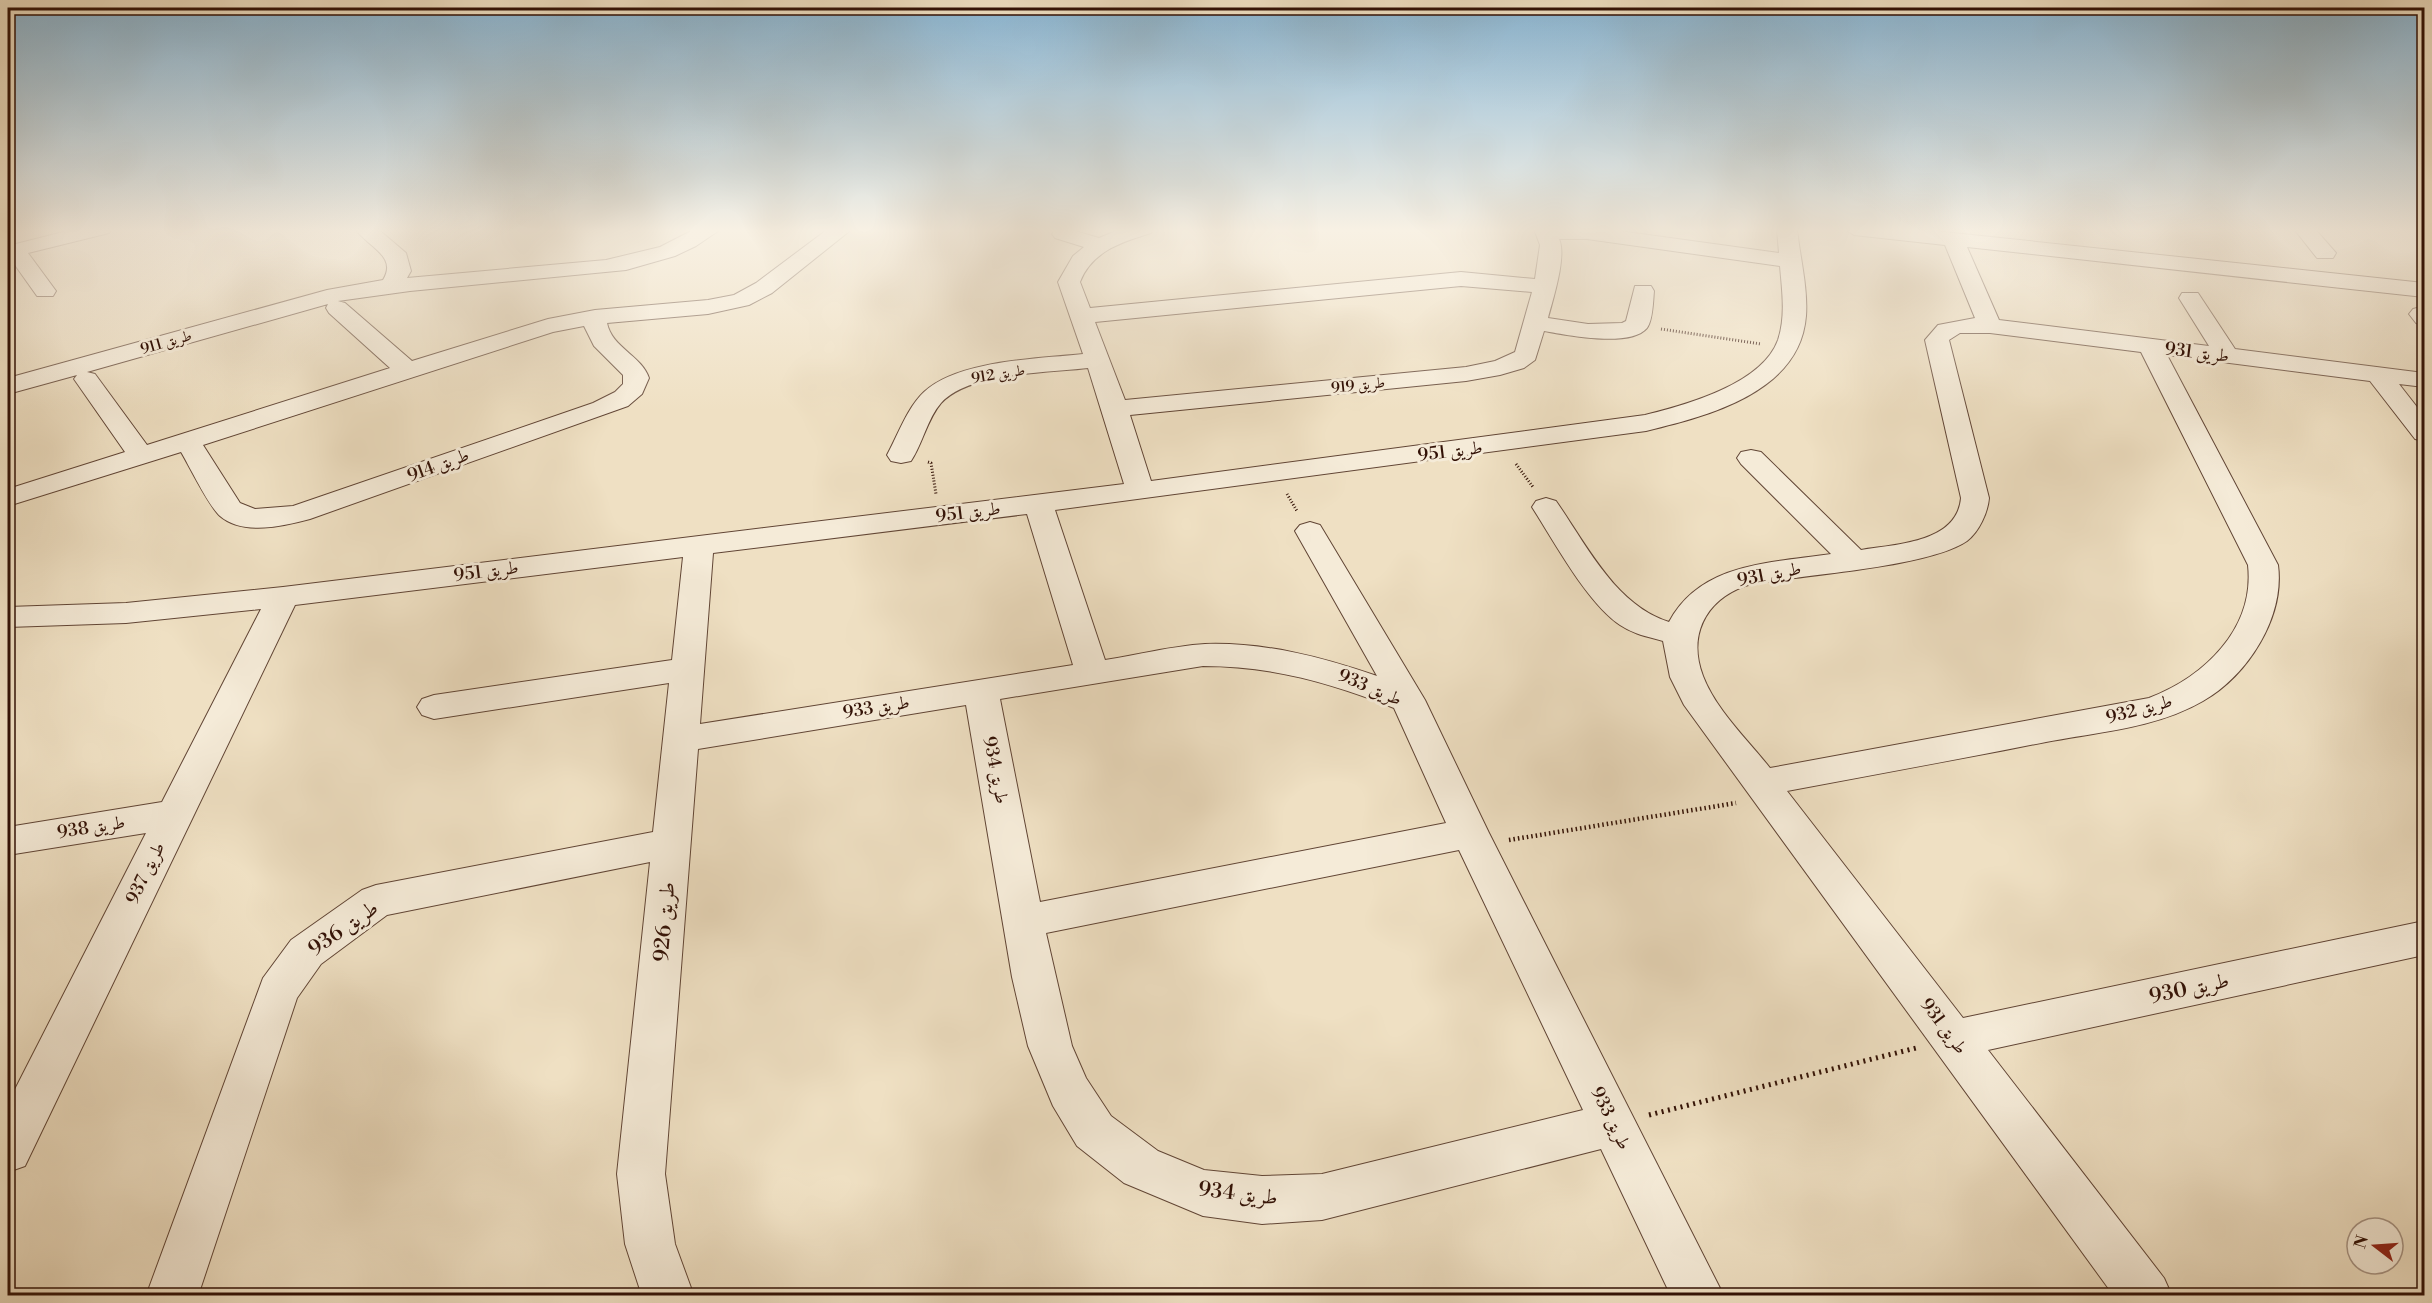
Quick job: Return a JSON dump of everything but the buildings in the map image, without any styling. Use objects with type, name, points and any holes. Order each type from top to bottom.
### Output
[{"type":"street","name":"طريق 911","points":[[8,386],[315,300],[370,290]]},
{"type":"street","points":[[8,498],[548,326],[595,317],[708,306],[741,300],[761,290]]},
{"type":"street","points":[[1072,290],[1115,409],[1140,491]]},
{"type":"street","points":[[1082,316],[1350,290]]},
{"type":"street","name":"طريق 919","points":[[1115,409],[1500,369],[1515,363],[1526,355],[1544,290]]},
{"type":"street","name":"طريق 951","points":[[8,617],[126,613],[283,597],[1140,491],[1646,423],[1688,413],[1724,399],[1752,383],[1777,360],[1786,348],[1794,319],[1791,290]]},
{"type":"street","points":[[1972,290],[1990,326]]},
{"type":"street","points":[[1535,323],[1613,332],[1628,330],[1637,325],[1643,291]]},
{"type":"street","points":[[2190,298],[2227,355]]},
{"type":"street","points":[[337,308],[407,370]]},
{"type":"street","name":"طريق 914","points":[[187,440],[229,509],[235,513],[256,518],[300,513],[602,408],[625,397],[632,390],[638,378],[635,372],[599,336],[595,317]]},
{"type":"street","name":"طريق 931","points":[[2146,1296],[1696,697],[1682,665],[1680,635],[1686,616],[1698,601],[1715,588],[1737,578],[1922,549],[1957,534],[1968,523],[1974,511],[1975,498],[1937,340],[1939,334],[1953,327],[1990,326],[2424,380]]},
{"type":"street","name":"طريق 932","points":[[1766,790],[2143,711],[2192,693],[2226,667],[2257,619],[2264,602],[2266,584],[2263,565],[2150,346]]},
{"type":"street","name":"طريق 912","points":[[902,456],[933,397],[957,381],[992,373],[1098,360]]},
{"type":"street","points":[[2378,374],[2424,434]]},
{"type":"street","points":[[86,379],[141,455]]},
{"type":"street","points":[[1751,458],[1854,560]]},
{"type":"street","points":[[1039,503],[1048,540],[1092,672]]},
{"type":"street","points":[[1546,507],[1614,603],[1630,617],[1653,628],[1680,635]]},
{"type":"street","points":[[1310,531],[1407,700]]},
{"type":"street","name":"طريق 926","points":[[668,1296],[650,1244],[641,1174],[699,544]]},
{"type":"street","name":"طريق 937","points":[[8,1150],[283,597]]},
{"type":"street","name":"طريق 933","points":[[681,739],[1203,655],[1257,656],[1326,669],[1407,700],[1473,840],[1698,1296]]},
{"type":"street","points":[[434,707],[687,669]]},
{"type":"street","name":"طريق 934","points":[[981,690],[1033,977],[1050,1046],[1069,1091],[1094,1131],[1141,1167],[1203,1193],[1262,1200],[1322,1197],[1614,1124]]},
{"type":"street","name":"طريق 938","points":[[8,841],[175,814]]},
{"type":"street","points":[[1024,921],[1473,840]]},
{"type":"street","name":"طريق 936","points":[[172,1296],[278,991],[306,952],[376,901],[671,843]]},
{"type":"street","name":"طريق 930","points":[[1953,1039],[2424,938]]},
{"type":"path","points":[[1637,325],[1786,348]]},
{"type":"path","points":[[1502,444],[1546,507]]},
{"type":"path","points":[[902,456],[931,463],[939,515]]},
{"type":"path","points":[[1273,474],[1310,531]]},
{"type":"path","points":[[1473,840],[1766,790]]},
{"type":"path","points":[[1614,1124],[1953,1039]]}]
